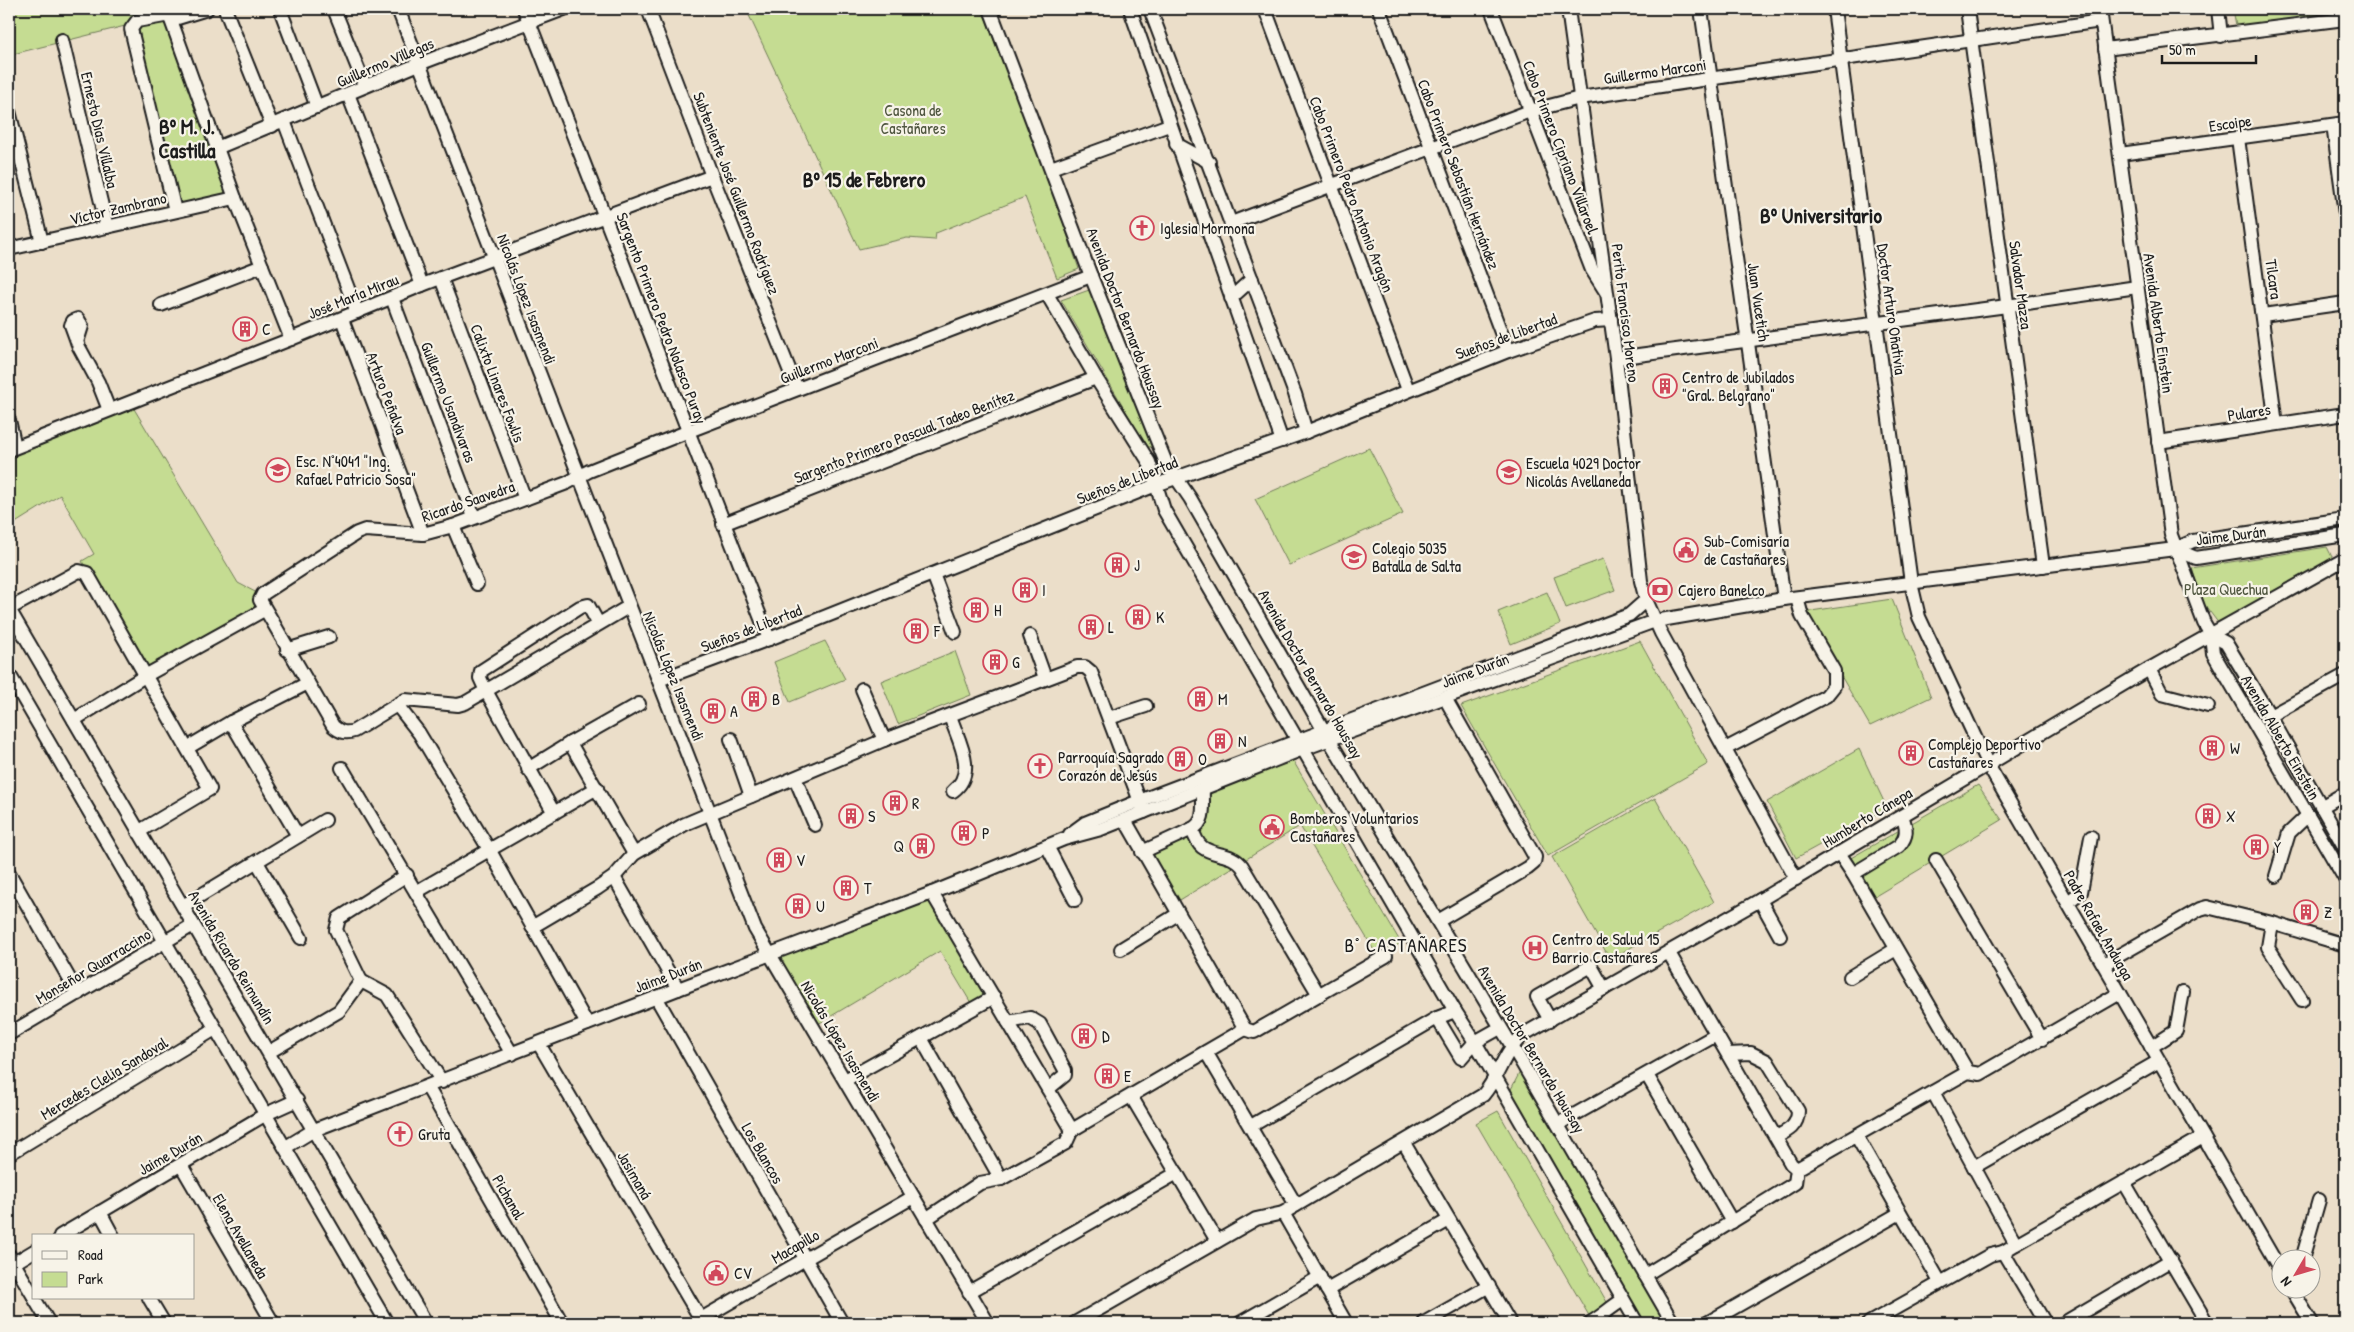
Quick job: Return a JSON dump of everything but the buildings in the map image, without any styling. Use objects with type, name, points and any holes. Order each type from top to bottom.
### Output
[{"type":"street","points":[[175,211],[131,29],[137,21],[207,9]]},
{"type":"street","points":[[225,9],[278,124],[357,312]]},
{"type":"street","points":[[280,9],[317,107]]},
{"type":"street","points":[[334,9],[365,86]]},
{"type":"street","name":"Nicolás López Isasmendi","points":[[398,9],[628,606],[659,680],[755,929],[988,1323]]},
{"type":"street","name":"Sargento Primero Pedro Nolasco Puray","points":[[524,9],[769,639]]},
{"type":"street","name":"Guillermo Villegas","points":[[219,147],[419,64],[564,9]]},
{"type":"street","name":"Subteniente José Guillermo Rodríguez","points":[[648,9],[797,389]]},
{"type":"street","name":"Avenida Doctor Bernardo Houssay","points":[[990,9],[1166,463],[1190,498],[1327,736],[1500,1028],[1512,1045],[1673,1323]]},
{"type":"street","points":[[1130,9],[1282,441]]},
{"type":"street","points":[[1150,9],[1295,394],[1306,432]]},
{"type":"street","name":"Cabo Primero Pedro Antonio Aragón","points":[[1265,9],[1408,390]]},
{"type":"street","name":"Cabo Primero Sebastián Hernández","points":[[1379,9],[1508,351]]},
{"type":"street","name":"Cabo Primero Cipriano Villaroel","points":[[1491,9],[1592,270],[1608,294]]},
{"type":"street","name":"Perito Francisco Moreno","points":[[1568,9],[1608,294],[1641,581],[1646,600],[1655,621],[1796,879]]},
{"type":"street","name":"Juan Vucetich","points":[[1701,9],[1747,339],[1790,598],[1834,671],[1834,686],[1826,696],[1725,749]]},
{"type":"street","name":"Doctor Arturo Oñativia","points":[[1834,9],[1878,322],[1911,583]]},
{"type":"street","name":"Salvador Mazza","points":[[1967,9],[2043,566]]},
{"type":"street","points":[[2218,9],[2221,36]]},
{"type":"street","points":[[169,14],[219,147],[235,198],[291,340]]},
{"type":"street","name":"Guillermo Marconi","points":[[1231,223],[1530,111],[1580,98],[1971,42],[2101,15]]},
{"type":"street","name":"Avenida Alberto Einstein","points":[[2101,15],[2158,442],[2175,549],[2200,614],[2211,635],[2213,653],[2345,879]]},
{"type":"street","points":[[2105,49],[2221,36],[2329,15],[2345,19]]},
{"type":"street","name":"Ernesto Dias Villalba","points":[[62,40],[107,227]]},
{"type":"street","points":[[348,94],[422,285]]},
{"type":"street","points":[[9,111],[42,242]]},
{"type":"street","points":[[1051,168],[1169,124]]},
{"type":"street","points":[[2339,124],[2345,214]]},
{"type":"street","name":"Escoipe","points":[[2120,154],[2339,124]]},
{"type":"street","name":"Tilcara","points":[[2238,138],[2276,424]]},
{"type":"street","points":[[1176,144],[1209,162]]},
{"type":"street","name":"José María Mirau","points":[[12,448],[291,340],[440,278],[712,176]]},
{"type":"street","name":"Víctor Zambrano","points":[[9,249],[235,198]]},
{"type":"street","points":[[161,306],[262,266]]},
{"type":"street","name":"Guillermo Marconi","points":[[578,476],[688,431],[1092,276]]},
{"type":"street","name":"Calixto Linares Fowlis","points":[[440,278],[525,499]]},
{"type":"street","points":[[1231,298],[1252,279]]},
{"type":"street","points":[[1616,358],[2137,287]]},
{"type":"street","points":[[1047,294],[1096,378],[1149,462],[1164,510],[1637,1323]]},
{"type":"street","name":"Guillermo Usandivaras","points":[[392,298],[474,517]]},
{"type":"street","points":[[2263,316],[2345,303]]},
{"type":"street","name":"Arturo Peñalva","points":[[342,318],[423,534]]},
{"type":"street","name":"Sueños de Libertad","points":[[659,680],[769,639],[1156,485],[1306,432],[1508,351],[1596,321],[1611,320]]},
{"type":"street","points":[[77,342],[98,382],[109,410]]},
{"type":"street","name":"Sargento Primero Pascual Tadeo Benítez","points":[[723,524],[1096,378]]},
{"type":"street","name":"Pulares","points":[[2158,442],[2345,414]]},
{"type":"street","points":[[9,420],[12,448]]},
{"type":"street","name":"Ricardo Saavedra","points":[[264,610],[260,600],[263,594],[356,533],[365,530],[423,534],[453,526],[567,483],[578,476]]},
{"type":"street","name":"Jaime Durán","points":[[286,1147],[314,1130],[428,1088],[656,997],[932,893],[1064,839],[1125,820],[1141,807],[1301,745],[1445,698],[1655,621],[1790,598],[2175,549],[2193,541],[2345,519]]},
{"type":"street","points":[[453,526],[477,584]]},
{"type":"street","name":"Jaime Durán","points":[[2175,549],[2196,558],[2345,535]]},
{"type":"street","name":"Humberto Cánepa","points":[[1512,1045],[1526,1033],[1796,879],[2149,669],[2345,560]]},
{"type":"street","points":[[9,609],[79,571],[88,573],[210,789],[138,832]]},
{"type":"street","points":[[933,574],[955,632]]},
{"type":"street","name":"Padre Rafael Anduaga","points":[[1911,583],[1919,617],[1988,765],[2272,1256]]},
{"type":"street","name":"Jaime Durán","points":[[1327,736],[1629,615],[1646,600]]},
{"type":"street","points":[[554,813],[486,691],[480,678],[481,671],[580,607],[588,605],[598,623]]},
{"type":"street","points":[[74,720],[145,676],[264,610],[333,726],[340,732],[346,733],[354,731],[406,700],[465,704],[628,606]]},
{"type":"street","name":"Avenida Ricardo Reimundín","points":[[9,609],[426,1323]]},
{"type":"street","name":"Avenida Alberto Einstein","points":[[2211,635],[2226,643],[2345,848]]},
{"type":"street","points":[[1030,636],[1045,678]]},
{"type":"street","points":[[287,650],[329,637]]},
{"type":"street","points":[[532,928],[614,877],[634,854],[685,824],[884,740],[1077,667],[1084,667],[1091,672],[1141,807]]},
{"type":"street","points":[[2149,669],[2162,694],[2208,706]]},
{"type":"street","points":[[9,674],[387,1323]]},
{"type":"street","points":[[2270,716],[2345,675]]},
{"type":"street","points":[[187,748],[231,722],[308,683]]},
{"type":"street","points":[[862,689],[884,740]]},
{"type":"street","points":[[1438,921],[1528,868],[1534,862],[1535,857],[1445,698]]},
{"type":"street","points":[[528,769],[639,704]]},
{"type":"street","points":[[397,705],[419,733],[490,851],[587,1024]]},
{"type":"street","points":[[1109,718],[1146,706]]},
{"type":"street","points":[[950,716],[966,765],[966,777],[960,786],[953,791]]},
{"type":"street","points":[[231,722],[298,836]]},
{"type":"street","points":[[731,739],[751,796]]},
{"type":"street","points":[[570,743],[634,854]]},
{"type":"street","name":"Jaime Durán","points":[[1064,839],[1085,823],[1203,789],[1301,745]]},
{"type":"street","points":[[342,768],[512,1054]]},
{"type":"street","points":[[794,778],[815,825]]},
{"type":"street","points":[[416,892],[597,788]]},
{"type":"street","points":[[1142,852],[1197,826],[1202,818],[1203,789]]},
{"type":"street","points":[[2321,807],[2345,793]]},
{"type":"street","points":[[2276,876],[2290,833],[2308,815]]},
{"type":"street","points":[[1853,874],[1899,846],[1903,841],[1906,828],[1902,816]]},
{"type":"street","points":[[183,906],[325,820]]},
{"type":"street","points":[[1125,820],[1245,1030]]},
{"type":"street","points":[[1192,829],[1198,843],[1203,848],[1233,857],[1240,864],[1319,995]]},
{"type":"street","points":[[2068,902],[2081,892],[2092,837]]},
{"type":"street","points":[[1047,846],[1075,900]]},
{"type":"street","points":[[1838,854],[1853,874],[1968,1072]]},
{"type":"street","points":[[1936,860],[2042,1039]]},
{"type":"street","points":[[257,862],[301,938]]},
{"type":"street","points":[[9,873],[78,994]]},
{"type":"street","points":[[407,875],[339,918],[336,930],[361,982],[387,995],[442,1082]]},
{"type":"street","points":[[614,877],[678,989]]},
{"type":"street","points":[[932,893],[1072,1130]]},
{"type":"street","points":[[1760,900],[1780,936]]},
{"type":"street","points":[[2104,964],[2200,909],[2208,907],[2272,922],[2345,945]]},
{"type":"street","points":[[1121,949],[1178,914]]},
{"type":"street","points":[[2272,922],[2268,947],[2302,1000]]},
{"type":"street","name":"Monseñor Quarraccino","points":[[9,1034],[193,924]]},
{"type":"street","points":[[1850,977],[1896,950]]},
{"type":"street","points":[[1669,953],[1791,1164],[1797,1169]]},
{"type":"street","points":[[926,1219],[980,1183],[1001,1179],[1066,1143],[1072,1130],[1206,1052],[1245,1030],[1254,1032],[1386,956]]},
{"type":"street","points":[[1550,1020],[1537,997],[1591,966],[1604,989]]},
{"type":"street","points":[[269,1052],[339,1011],[361,982]]},
{"type":"street","points":[[2151,1047],[2176,1031],[2183,992]]},
{"type":"street","points":[[1797,1169],[1968,1072],[1980,1074],[2120,993]]},
{"type":"street","name":"Los Blancos","points":[[656,997],[842,1323]]},
{"type":"street","points":[[845,1080],[994,998]]},
{"type":"street","points":[[1251,1126],[1437,1018],[1455,1010]]},
{"type":"street","points":[[1008,1022],[1030,1018],[1040,1024],[1065,1070],[1065,1075],[1048,1088]]},
{"type":"street","points":[[1437,1018],[1461,1058],[1475,1042],[1500,1028]]},
{"type":"street","name":"Mercedes Clelia Sandoval","points":[[9,1154],[215,1029]]},
{"type":"street","points":[[1558,1124],[1716,1035]]},
{"type":"street","points":[[921,1038],[1001,1179]]},
{"type":"street","name":"Jasimaná","points":[[539,1044],[699,1322]]},
{"type":"street","points":[[1075,1323],[1088,1320],[1217,1240],[1256,1219],[1283,1213],[1483,1095],[1495,1079],[1512,1045]]},
{"type":"street","points":[[1206,1052],[1296,1205]]},
{"type":"street","points":[[1728,1054],[1751,1053],[1767,1061],[1798,1111],[1798,1118],[1793,1127],[1776,1137]]},
{"type":"street","points":[[1974,1166],[2159,1061]]},
{"type":"street","points":[[1647,1075],[1732,1222]]},
{"type":"street","name":"Pichanal","points":[[428,1088],[562,1323]]},
{"type":"street","points":[[1932,1092],[2016,1244]]},
{"type":"street","points":[[1132,1096],[1217,1240]]},
{"type":"street","name":"Jaime Durán","points":[[63,1234],[266,1114],[297,1100]]},
{"type":"street","points":[[1856,1137],[1940,1282]]},
{"type":"street","points":[[1869,1323],[1990,1255],[2002,1252],[2203,1137]]},
{"type":"street","points":[[1404,1143],[1510,1323]]},
{"type":"street","name":"Elena Avellaneda","points":[[181,1165],[273,1323]]},
{"type":"street","points":[[1645,1275],[1795,1183],[1797,1169]]},
{"type":"street","points":[[969,1292],[1177,1173]]},
{"type":"street","points":[[2124,1182],[2207,1323]]},
{"type":"street","name":"Macapillo","points":[[699,1322],[913,1197]]},
{"type":"street","points":[[2305,1250],[2319,1200]]},
{"type":"street","points":[[100,1212],[112,1234]]},
{"type":"street","points":[[1283,1213],[1346,1323]]},
{"type":"street","points":[[1707,1323],[1900,1213]]},
{"type":"street","points":[[1328,1290],[1449,1220]]},
{"type":"street","points":[[32,1252],[11,1259],[32,1295]]},
{"type":"street","points":[[2002,1252],[2044,1323]]},
{"type":"street","points":[[2064,1323],[2170,1260]]},
{"type":"street","points":[[1240,1323],[1320,1277]]},
{"type":"street","points":[[1424,1323],[1489,1286]]},
{"type":"street","points":[[35,1300],[49,1323]]},
{"type":"street","points":[[150,1300],[164,1323]]},
{"type":"street","points":[[1590,1323],[1623,1300]]},
{"type":"street","points":[[2298,1300],[2312,1323]]},
{"type":"green space","points":[[9,9],[202,9],[172,20],[235,198],[175,211],[131,29],[137,23],[9,55]]},
{"type":"green space","name":"Casona de Castañares","points":[[746,9],[982,9],[1050,184],[1079,269],[1057,278],[1025,197],[936,233],[935,240],[907,238],[859,249]]},
{"type":"green space","points":[[2233,9],[2318,9],[2319,17],[2237,31]]},
{"type":"green space","points":[[1092,289],[1155,447],[1147,447],[1061,300]]},
{"type":"green space","points":[[130,402],[238,583],[259,594],[264,610],[145,676],[82,561],[94,554],[60,495],[9,527],[9,452]]},
{"type":"green space","points":[[1369,448],[1403,514],[1289,565],[1255,499]]},
{"type":"green space","name":"Plaza Quechua","points":[[2327,547],[2333,559],[2219,624],[2201,600],[2192,568]]},
{"type":"green space","points":[[1603,559],[1615,590],[1566,608],[1554,577]]},
{"type":"green space","points":[[1547,592],[1560,624],[1511,644],[1498,612]]},
{"type":"green space","points":[[1892,599],[1931,697],[1870,726],[1804,612]]},
{"type":"green space","points":[[825,641],[845,679],[790,702],[774,662]]},
{"type":"green space","points":[[1640,641],[1708,764],[1548,856],[1461,706]]},
{"type":"green space","points":[[955,651],[971,695],[898,724],[881,681]]},
{"type":"green space","points":[[1859,749],[1887,808],[1796,858],[1767,802]]},
{"type":"green space","points":[[1292,759],[1401,943],[1378,957],[1300,826],[1175,903],[1144,854],[1192,829],[1202,818],[1203,789]]},
{"type":"green space","points":[[1978,785],[2002,820],[1872,898],[1849,859]]},
{"type":"green space","points":[[1655,798],[1714,902],[1610,959],[1552,857]]},
{"type":"green space","points":[[928,894],[994,997],[974,1008],[940,951],[813,1027],[770,954]]},
{"type":"green space","points":[[1522,1068],[1672,1323],[1638,1323],[1506,1099]]},
{"type":"green space","points":[[1498,1111],[1608,1304],[1591,1319],[1476,1123]]},
{"type":"place","name":"Iglesia Mormona","points":[[1142,228]]},
{"type":"place","name":"C","points":[[245,329]]},
{"type":"place","name":"Centro de Jubilados \"Gral. Belgrano\"","points":[[1665,386]]},
{"type":"place","name":"Esc. N°4041 \"Ing. Rafael Patricio Sosa\"","points":[[278,470]]},
{"type":"place","name":"Escuela 4029 Doctor Nicolás Avellaneda","points":[[1509,472]]},
{"type":"place","name":"Sub-Comisaría de Castañares","points":[[1686,550]]},
{"type":"place","name":"Colegio 5035 Batalla de Salta","points":[[1354,557]]},
{"type":"place","name":"J","points":[[1117,565]]},
{"type":"place","name":"I","points":[[1025,590]]},
{"type":"place","name":"Cajero Banelco","points":[[1660,590]]},
{"type":"place","name":"H","points":[[976,610]]},
{"type":"place","name":"K","points":[[1138,617]]},
{"type":"place","name":"L","points":[[1091,627]]},
{"type":"place","name":"F","points":[[916,631]]},
{"type":"place","name":"G","points":[[995,662]]},
{"type":"place","name":"B","points":[[754,699]]},
{"type":"place","name":"M","points":[[1200,699]]},
{"type":"place","name":"A","points":[[713,711]]},
{"type":"place","name":"N","points":[[1220,741]]},
{"type":"place","name":"W","points":[[2212,748]]},
{"type":"place","name":"Complejo Deportivo Castañares","points":[[1911,753]]},
{"type":"place","name":"O","points":[[1180,759]]},
{"type":"place","name":"Parroquía Sagrado Corazón de Jesús","points":[[1040,766]]},
{"type":"place","name":"R","points":[[895,803]]},
{"type":"place","name":"S","points":[[851,816]]},
{"type":"place","name":"X","points":[[2208,816]]},
{"type":"place","name":"Bomberos Voluntarios Castañares","points":[[1272,827]]},
{"type":"place","name":"P","points":[[964,833]]},
{"type":"place","name":"Q","points":[[922,846]]},
{"type":"place","name":"Y","points":[[2256,847]]},
{"type":"place","name":"V","points":[[779,860]]},
{"type":"place","name":"T","points":[[846,888]]},
{"type":"place","name":"U","points":[[798,906]]},
{"type":"place","name":"Z","points":[[2306,912]]},
{"type":"place","name":"Centro de Salud 15 Barrio Castañares","points":[[1535,948]]},
{"type":"place","name":"D","points":[[1084,1036]]},
{"type":"place","name":"E","points":[[1107,1076]]},
{"type":"place","name":"Gruta","points":[[400,1134]]},
{"type":"place","name":"CV","points":[[716,1273]]},
{"type":"district","name":"Bº M. J. Castilla","points":[[187,138]]},
{"type":"district","name":"Bº 15 de Febrero","points":[[864,179]]},
{"type":"district","name":"Bº Universitario","points":[[1821,215]]},
{"type":"district","name":"B° CASTAÑARES","points":[[1406,945]]}]
